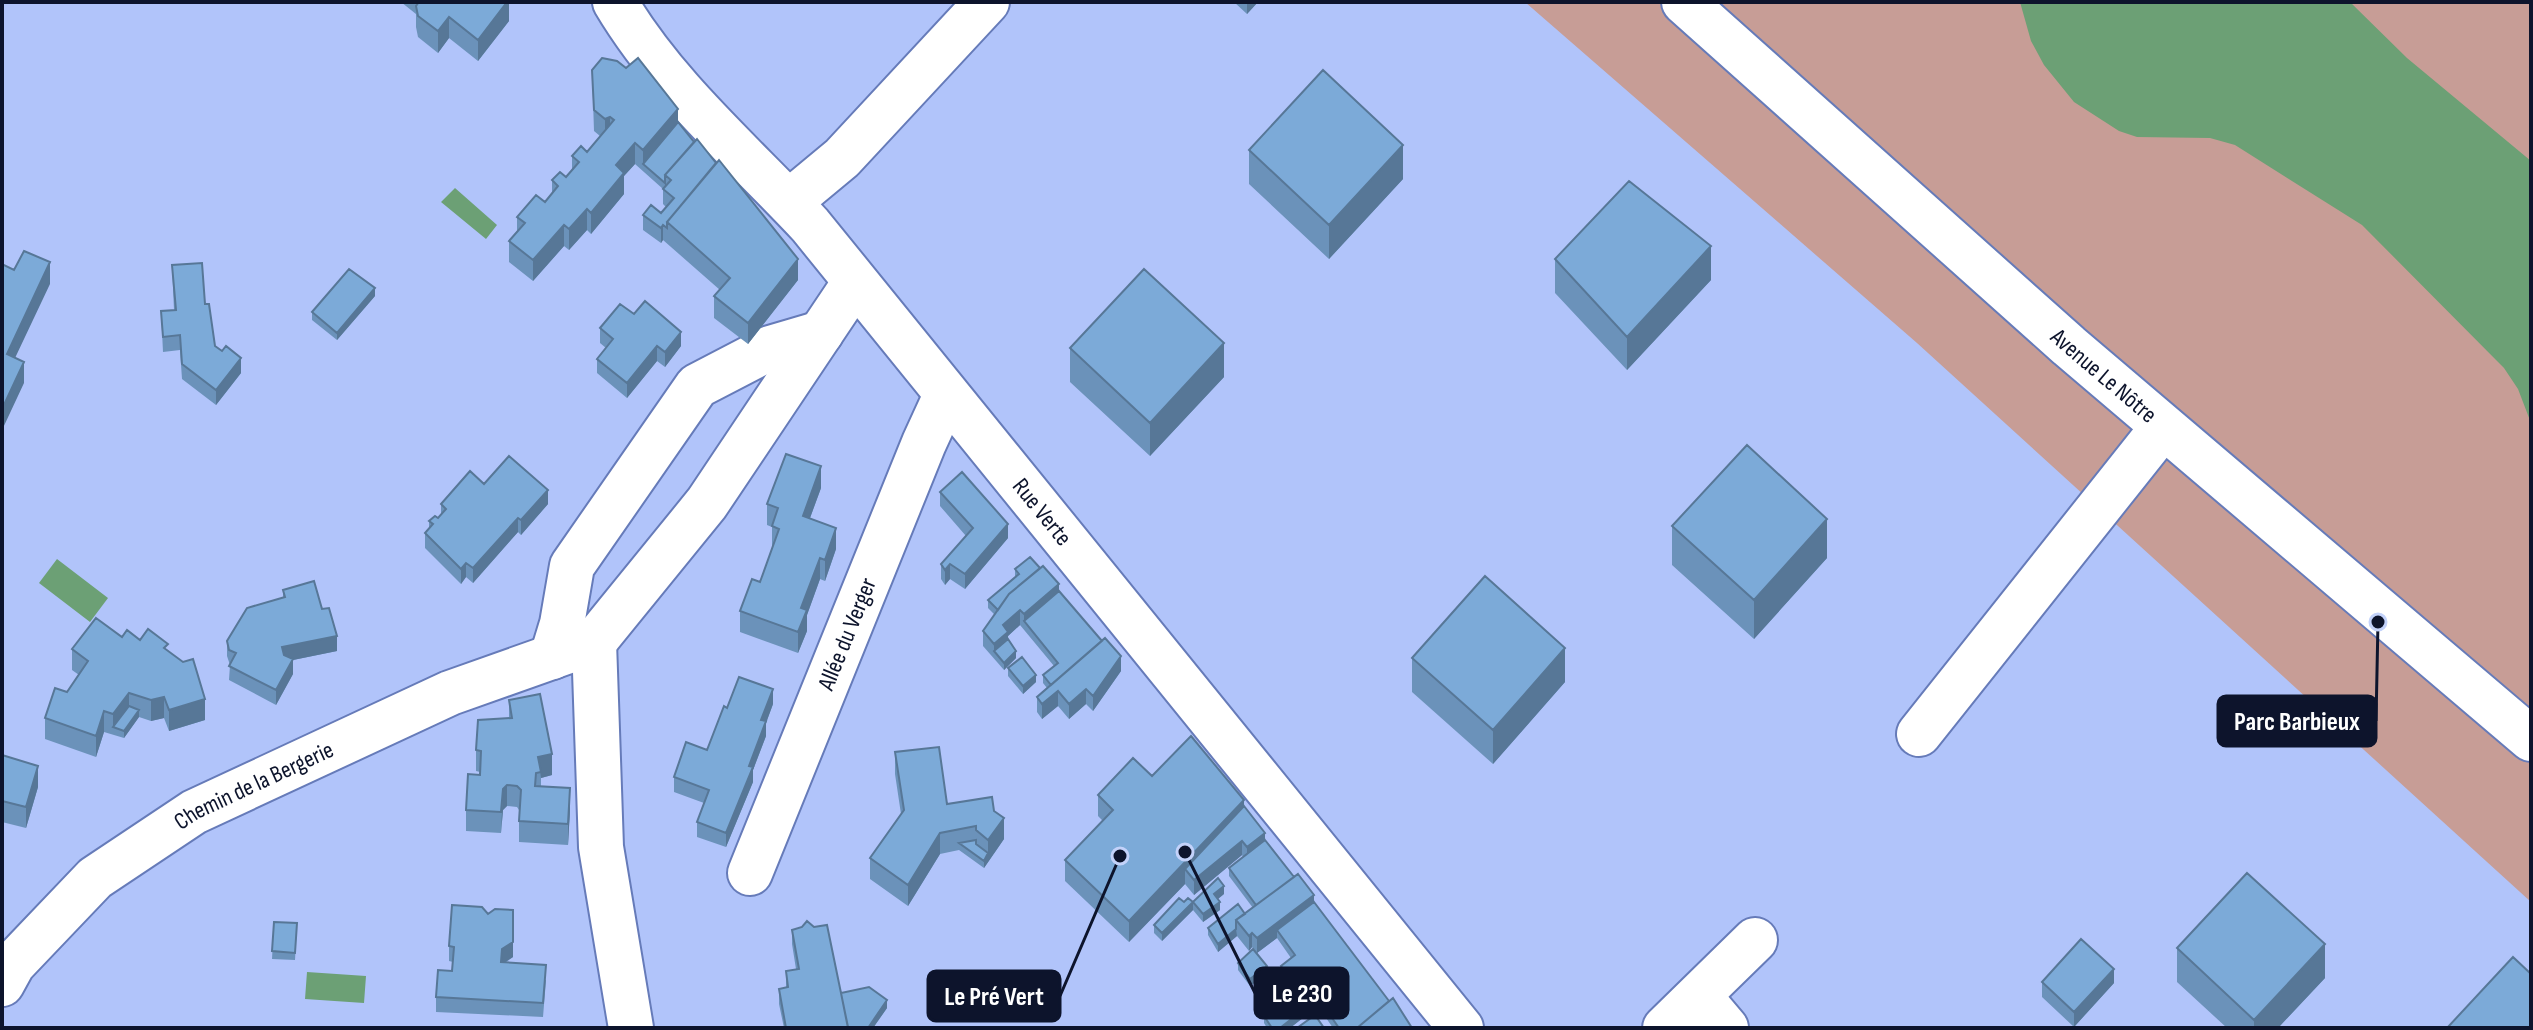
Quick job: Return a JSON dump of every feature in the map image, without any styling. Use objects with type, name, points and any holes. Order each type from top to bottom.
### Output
[{"type":"street","name":"Rue Verte","points":[[615,2],[679,90],[789,202],[855,282],[1461,1028]]},
{"type":"street","points":[[789,202],[842,158],[987,2]]},
{"type":"street","name":"Avenue Le Nôtre","points":[[1684,2],[2057,336],[2531,739]]},
{"type":"street","points":[[631,1028],[601,847],[594,642],[707,503],[855,282]]},
{"type":"street","points":[[552,657],[562,624],[572,566],[697,386],[770,348],[821,333]]},
{"type":"street","name":"Allée du Verger","points":[[750,873],[946,395]]},
{"type":"street","points":[[1919,734],[2163,427]]},
{"type":"street","name":"Chemin de la Bergerie","points":[[2,984],[13,964],[95,878],[194,812],[450,693],[594,642]]},
{"type":"street","points":[[1665,1028],[1712,1012],[1755,940]]},
{"type":"shaded area","points":[[1525,2],[2531,2],[2531,902],[1917,343]]},
{"type":"shaded area","points":[[2020,2],[2350,2],[2407,58],[2531,161],[2531,423],[2518,389],[2504,368],[2362,225],[2235,145],[2210,138],[2137,137],[2119,131],[2074,102],[2044,65],[2031,41]]},
{"type":"shaded area","points":[[455,188],[497,225],[486,239],[441,202]]},
{"type":"shaded area","points":[[57,559],[108,598],[90,622],[39,583]]},
{"type":"shaded area","points":[[307,972],[366,976],[364,1003],[305,999]]},
{"type":"building","points":[[419,2],[507,2],[478,40],[449,17],[438,31],[418,16],[416,6]]},
{"type":"building","points":[[602,58],[617,61],[626,68],[638,58],[678,109],[643,150],[635,143],[616,165],[624,173],[591,213],[587,209],[569,229],[564,225],[533,260],[509,241],[525,223],[517,217],[536,195],[545,202],[558,186],[552,180],[560,172],[566,177],[579,162],[572,156],[581,146],[587,152],[614,120],[610,117],[605,119],[594,110],[592,70]]},
{"type":"building","points":[[1323,70],[1403,145],[1329,225],[1249,150]]},
{"type":"building","points":[[678,122],[694,142],[665,175],[665,183],[643,164]]},
{"type":"building","points":[[697,139],[716,163],[667,222],[667,228],[663,225],[661,228],[643,215],[651,205],[661,213],[674,198],[663,189],[671,180],[665,175]]},
{"type":"building","points":[[719,160],[798,259],[748,323],[714,296],[730,278],[667,222]]},
{"type":"building","points":[[1629,181],[1711,246],[1627,337],[1555,259]]},
{"type":"building","points":[[24,251],[50,262],[7,354],[24,362],[3,407],[2,264],[14,270]]},
{"type":"building","points":[[202,263],[205,304],[209,304],[215,346],[222,351],[226,346],[241,358],[216,390],[182,364],[180,335],[163,337],[161,311],[176,310],[172,265]]},
{"type":"building","points":[[349,269],[375,288],[337,333],[312,312]]},
{"type":"building","points":[[1144,269],[1224,343],[1150,423],[1070,348]]},
{"type":"building","points":[[645,301],[681,332],[665,352],[657,346],[627,383],[597,359],[613,339],[600,328],[620,304],[634,314]]},
{"type":"building","points":[[1747,445],[1827,519],[1754,600],[1672,526]]},
{"type":"building","points":[[786,454],[821,466],[803,516],[836,528],[825,560],[820,558],[801,608],[807,610],[798,632],[740,611],[752,579],[760,582],[779,529],[772,526],[778,508],[767,504]]},
{"type":"building","points":[[509,456],[548,490],[473,568],[466,563],[461,569],[425,533],[433,524],[429,521],[435,516],[438,518],[446,509],[441,504],[470,471],[484,484]]},
{"type":"building","points":[[962,472],[1008,524],[965,574],[950,564],[945,570],[941,564],[973,528],[940,492]]},
{"type":"building","points":[[1030,557],[1040,568],[1009,594],[998,610],[988,600],[1019,574],[1015,569]]},
{"type":"building","points":[[1043,566],[1059,584],[1024,614],[1020,610],[1003,625],[1008,632],[994,644],[983,631],[1009,594]]},
{"type":"building","points":[[1485,576],[1565,648],[1493,730],[1412,658]]},
{"type":"building","points":[[314,581],[322,609],[329,608],[337,636],[282,647],[284,655],[293,659],[276,690],[229,666],[236,653],[229,650],[227,641],[247,608],[285,597],[283,590]]},
{"type":"building","points":[[1059,591],[1102,641],[1051,685],[1043,675],[1058,663],[1024,621]]},
{"type":"building","points":[[96,618],[122,637],[127,630],[140,640],[148,629],[168,644],[164,648],[183,662],[193,659],[205,699],[169,710],[164,697],[151,700],[129,693],[113,714],[104,711],[96,736],[45,718],[55,688],[67,692],[88,661],[72,649]]},
{"type":"building","points":[[1105,638],[1121,656],[1093,696],[1086,689],[1069,704],[1058,691],[1042,704],[1037,697]]},
{"type":"building","points":[[1008,639],[1016,651],[1004,663],[994,651]]},
{"type":"building","points":[[1022,657],[1036,675],[1023,686],[1008,668]]},
{"type":"building","points":[[739,677],[773,689],[761,720],[766,721],[749,766],[753,767],[726,833],[697,822],[709,790],[674,777],[686,742],[707,750]]},
{"type":"building","points":[[540,694],[552,754],[538,757],[541,772],[536,773],[535,786],[570,788],[568,824],[519,821],[521,790],[517,786],[507,785],[503,789],[501,812],[466,810],[468,774],[480,775],[481,751],[476,750],[478,720],[512,718],[509,700]]},
{"type":"building","points":[[129,706],[139,710],[124,731],[113,727]]},
{"type":"building","points":[[1191,736],[1244,800],[1129,921],[1065,860],[1113,810],[1098,795],[1133,758],[1152,776]]},
{"type":"building","points":[[939,747],[947,804],[992,797],[994,811],[1004,818],[988,840],[976,830],[976,826],[940,833],[908,885],[870,858],[904,810],[895,752]]},
{"type":"building","points":[[2,755],[38,766],[26,807],[2,801]]},
{"type":"building","points":[[1244,806],[1265,833],[1247,847],[1242,841],[1194,880],[1185,869]]},
{"type":"building","points":[[976,840],[976,844],[988,853],[984,861],[959,843]]},
{"type":"building","points":[[1265,840],[1294,877],[1256,905],[1229,868]]},
{"type":"building","points":[[2247,873],[2325,944],[2254,1020],[2177,948]]},
{"type":"building","points":[[1298,874],[1314,895],[1257,938],[1252,933],[1249,936],[1236,920]]},
{"type":"building","points":[[1218,878],[1224,886],[1214,894],[1220,902],[1203,914],[1193,902]]},
{"type":"building","points":[[1179,898],[1184,902],[1188,898],[1193,902],[1162,933],[1154,925]]},
{"type":"building","points":[[1314,902],[1389,1001],[1357,1028],[1339,1028],[1302,975],[1292,983],[1281,966],[1295,955],[1277,930]]},
{"type":"building","points":[[1238,904],[1245,914],[1236,920],[1236,929],[1218,944],[1208,928]]},
{"type":"building","points":[[452,905],[482,907],[488,914],[495,909],[513,910],[513,942],[502,949],[501,962],[546,965],[543,1003],[436,997],[438,970],[452,971],[454,947],[449,946]]},
{"type":"building","points":[[807,921],[814,927],[827,925],[848,1027],[786,1028],[779,989],[788,987],[786,971],[799,969],[792,930],[802,927]]},
{"type":"building","points":[[274,922],[297,923],[295,953],[272,951]]},
{"type":"building","points":[[2081,939],[2114,969],[2074,1012],[2042,982]]},
{"type":"building","points":[[1253,949],[1267,966],[1250,979],[1238,963]]},
{"type":"building","points":[[2513,957],[2531,974],[2531,1028],[2447,1028]]},
{"type":"building","points":[[869,987],[887,1000],[868,1028],[848,1028],[841,993]]},
{"type":"building","points":[[1295,988],[1308,1006],[1280,1028],[1272,1028],[1264,1016],[1277,1006],[1274,1003]]},
{"type":"building","points":[[1393,998],[1412,1028],[1357,1028]]},
{"type":"building","points":[[1315,1015],[1324,1028],[1297,1028]]},
{"type":"place","name":"Parc Barbieux","points":[[2378,622]]},
{"type":"place","name":"Le 230","points":[[1185,852]]},
{"type":"place","name":"Le Pré Vert","points":[[1120,856]]}]
